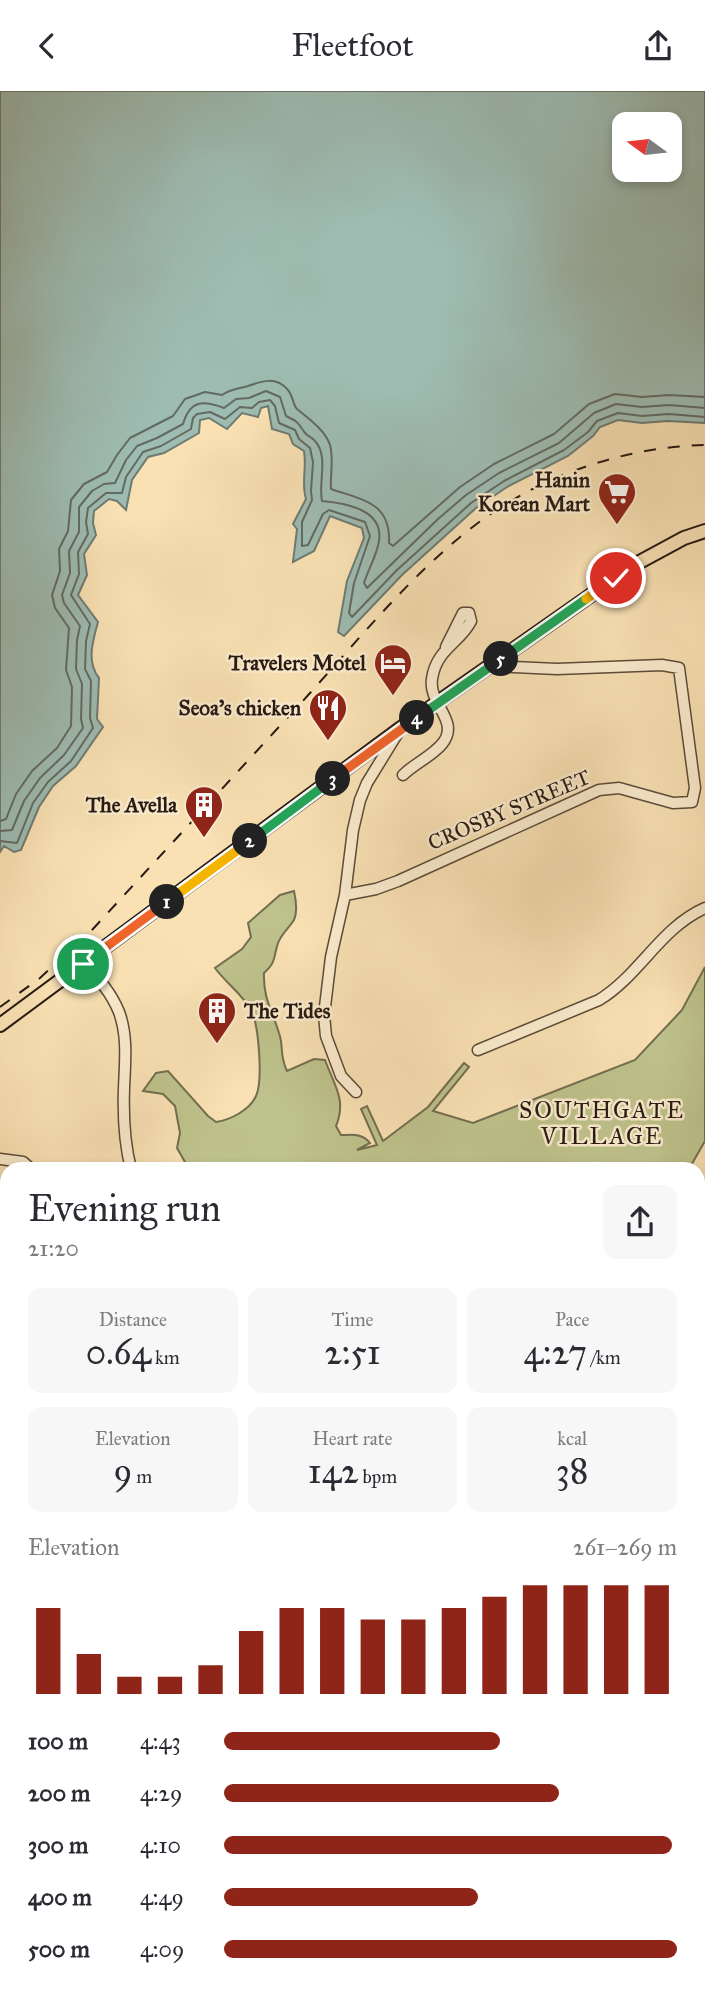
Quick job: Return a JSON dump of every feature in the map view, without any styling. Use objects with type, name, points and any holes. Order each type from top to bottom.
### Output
[{"type":"main road","points":[[0,1025],[401,728],[634,565],[684,538],[705,531]]},
{"type":"street","points":[[403,775],[436,750],[447,737],[449,724],[432,691],[432,678],[446,647]]},
{"type":"street","name":"CROSBY STREET","points":[[345,895],[376,889],[398,881],[599,790],[619,788],[673,803],[692,802],[695,788],[679,668],[662,665],[557,669],[491,666]]},
{"type":"street","points":[[356,1092],[341,1076],[326,1036],[324,1014],[331,957],[345,895],[353,830],[360,800],[367,783],[401,728]]},
{"type":"street","points":[[478,1050],[606,996],[629,977],[669,930],[705,908]]},
{"type":"street","points":[[83,964],[102,983],[120,1013],[124,1032],[125,1148],[129,1162]]},
{"type":"street","points":[[70,974],[79,974],[102,983]]},
{"type":"street","points":[[0,1159],[23,1162]]},
{"type":"green space","points":[[294,891],[294,920],[278,943],[273,962],[264,973],[264,982],[266,997],[280,1038],[283,1060],[287,1071],[314,1059],[325,1060],[340,1100],[336,1126],[341,1135],[360,1136],[370,1143],[357,1150],[377,1145],[361,1109],[367,1106],[383,1141],[428,1107],[464,1063],[469,1067],[433,1111],[473,1123],[635,1060],[682,1010],[705,967],[705,1141],[693,1162],[185,1162],[177,1148],[180,1133],[175,1106],[163,1094],[143,1091],[156,1073],[168,1071],[216,1122],[239,1114],[253,1101],[258,1089],[260,1066],[254,1017],[243,999],[215,968],[242,949],[251,937],[248,923],[280,895]]},
{"type":"water","points":[[0,91],[705,91],[705,423],[642,423],[618,420],[600,427],[568,456],[507,487],[476,508],[402,575],[344,636],[338,632],[347,581],[364,538],[362,528],[330,516],[314,551],[293,562],[297,529],[293,524],[306,499],[304,451],[293,444],[289,434],[272,429],[268,406],[261,408],[258,417],[242,413],[227,429],[209,418],[200,420],[199,433],[164,453],[148,457],[132,480],[126,510],[117,501],[109,499],[94,511],[96,535],[84,554],[87,575],[78,595],[98,622],[92,658],[99,678],[97,719],[103,727],[76,766],[53,786],[39,807],[21,850],[14,852],[4,846],[0,852]]},
{"type":"railway","points":[[0,1007],[40,978],[92,930],[384,611],[427,566],[474,526],[526,493],[583,467],[643,451],[705,445]]},
{"type":"place","name":"Hanin Korean Mart","points":[[617,526]]},
{"type":"place","name":"Travelers Motel","points":[[393,697]]},
{"type":"place","name":"Seoa’s chicken","points":[[328,742]]},
{"type":"place","name":"The Avella","points":[[204,839]]},
{"type":"place","name":"The Tides","points":[[217,1045]]},
{"type":"district","name":"SOUTHGATE VILLAGE","points":[[602,1123]]},
{"type":"route","points":[[83,964],[401,728],[616,578]]}]
